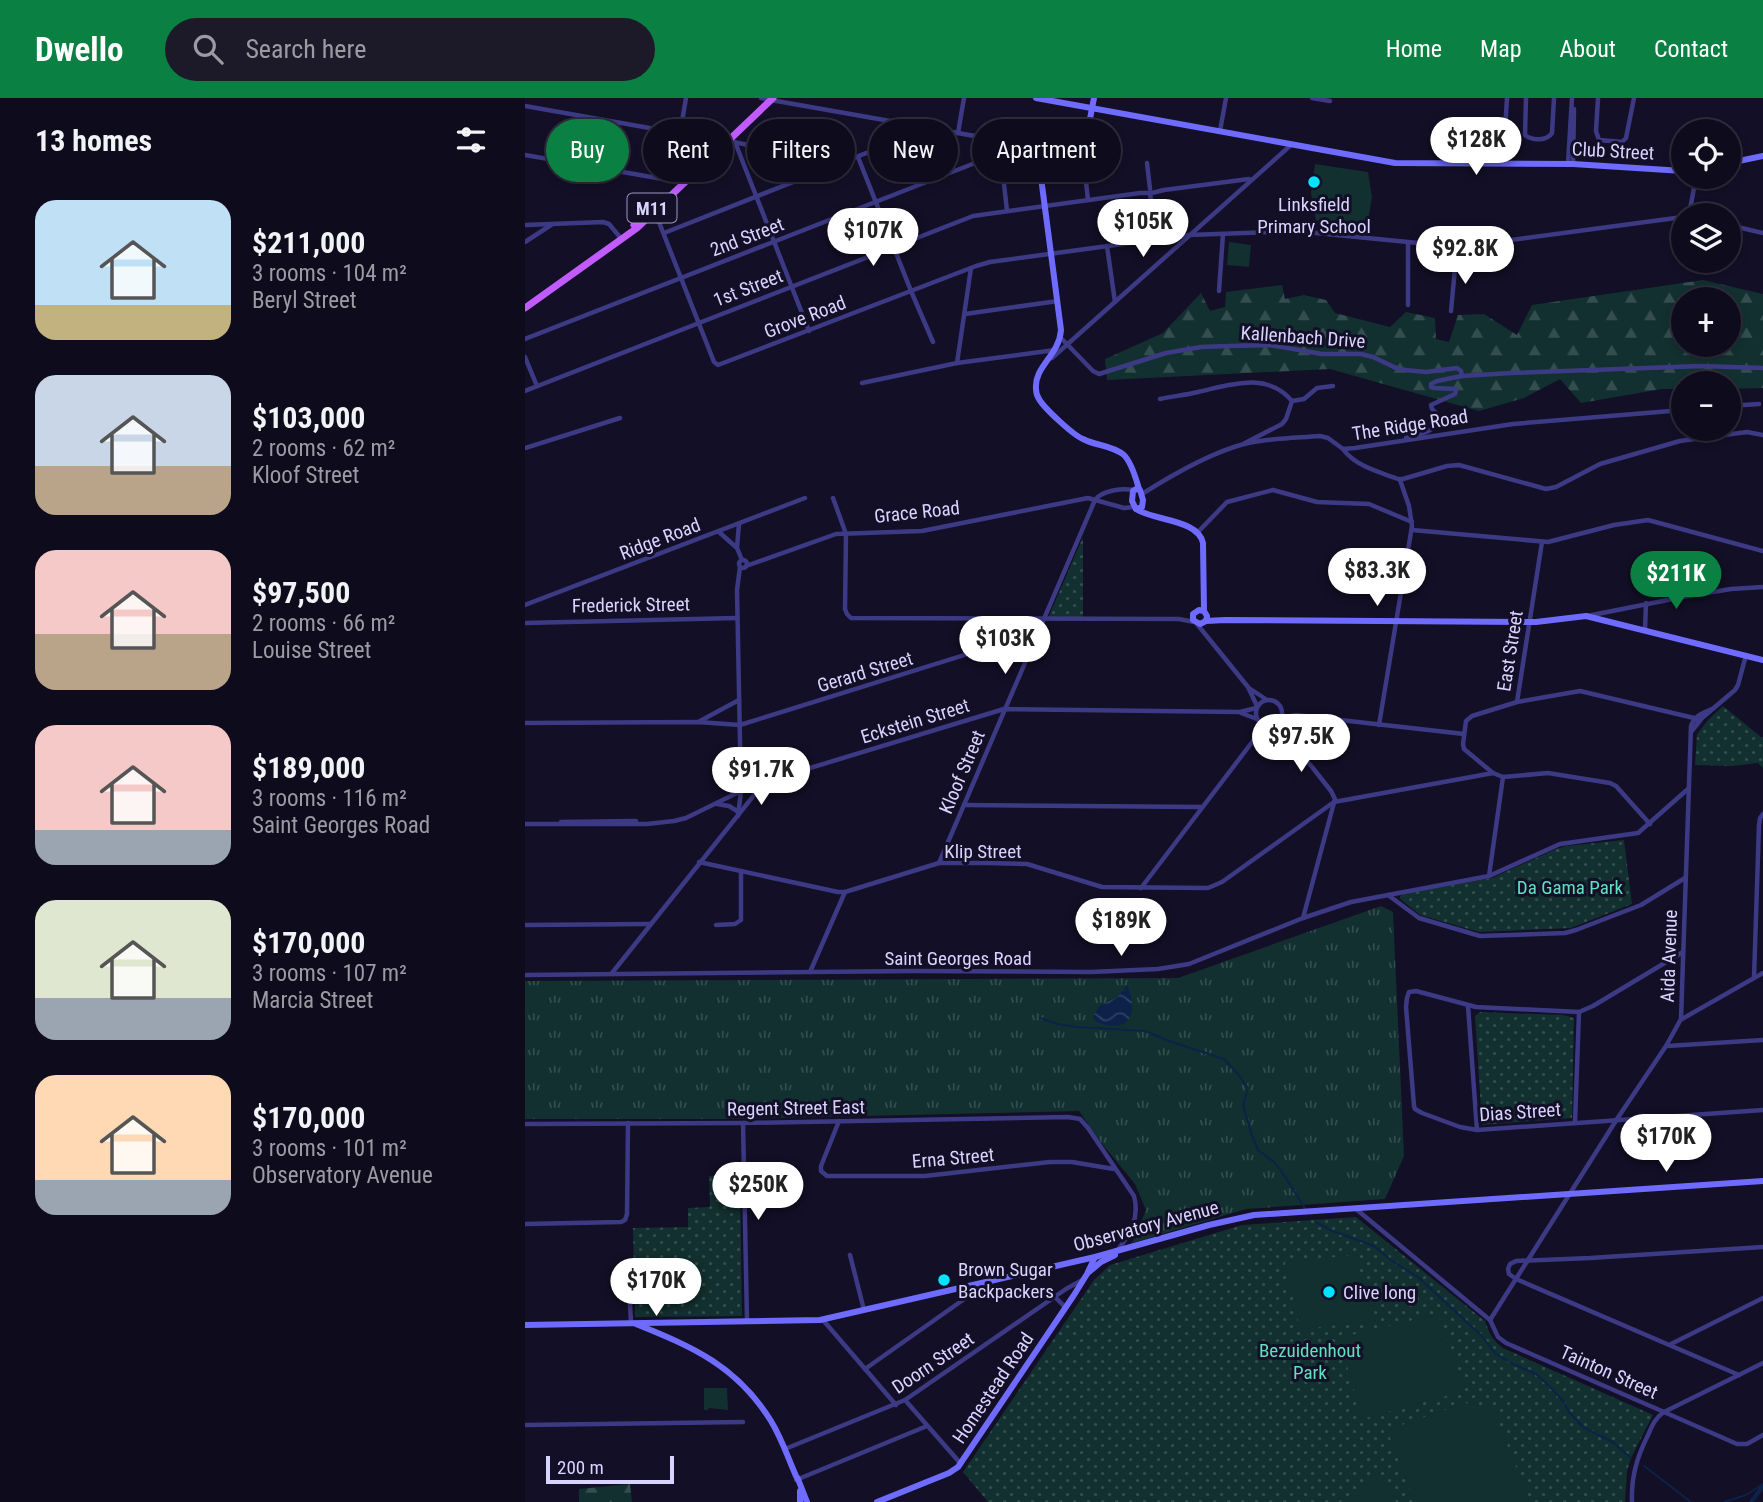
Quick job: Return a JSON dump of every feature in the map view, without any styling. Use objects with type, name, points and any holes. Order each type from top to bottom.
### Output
[{"type":"main road","name":"Club Street","points":[[1036,98],[1395,163],[1570,164],[1671,170]]},
{"type":"main road","points":[[1091,119],[1094,98]]},
{"type":"main road","name":"M11","points":[[733,137],[767,99]]},
{"type":"main road","points":[[1741,161],[1763,156]]},
{"type":"main road","name":"M11","points":[[525,305],[635,224],[680,182]]},
{"type":"main road","name":"M11","points":[[525,305],[632,233],[686,182]]},
{"type":"main road","points":[[1042,182],[1062,330],[1056,349],[1038,374],[1036,392],[1040,401],[1079,437],[1113,449],[1124,456],[1150,515]]},
{"type":"main road","points":[[1139,492],[1141,508],[1135,508],[1131,498],[1139,492]]},
{"type":"main road","name":"Grace Road","points":[[1135,508],[1198,532]]},
{"type":"main road","points":[[1198,532],[1203,543],[1200,618],[1529,622],[1586,616],[1763,660]]},
{"type":"main road","name":"Observatory Avenue","points":[[525,1325],[823,1320],[1116,1252],[1262,1214],[1763,1181]]},
{"type":"main road","points":[[1086,1276],[1101,1262],[1129,1248]]},
{"type":"main road","name":"Homestead Road","points":[[961,1464],[1066,1308],[1095,1257]]},
{"type":"main road","points":[[631,1322],[703,1354],[737,1380],[756,1400],[771,1422],[785,1449],[804,1502]]},
{"type":"main road","points":[[672,1338],[678,1322]]},
{"type":"main road","points":[[877,1502],[949,1473],[961,1464]]},
{"type":"main road","points":[[797,1479],[804,1502]]},
{"type":"street","points":[[683,119],[687,98]]},
{"type":"street","points":[[964,98],[958,133],[972,136]]},
{"type":"street","points":[[1220,131],[1226,98]]},
{"type":"street","points":[[1312,98],[1330,101]]},
{"type":"street","points":[[1503,164],[1507,98]]},
{"type":"street","points":[[1526,98],[1526,136],[1546,139],[1552,133],[1554,98]]},
{"type":"street","points":[[1570,164],[1574,98]]},
{"type":"street","points":[[1598,98],[1597,137],[1602,141],[1621,142],[1627,135],[1634,98]]},
{"type":"street","points":[[767,99],[877,119]]},
{"type":"street","points":[[525,106],[643,127]]},
{"type":"street","points":[[1047,362],[1291,144]]},
{"type":"street","points":[[733,149],[756,197],[809,331]]},
{"type":"street","points":[[855,158],[869,152]]},
{"type":"street","points":[[525,155],[643,176]]},
{"type":"street","points":[[858,157],[933,342]]},
{"type":"street","name":"2nd Street","points":[[525,339],[972,163]]},
{"type":"street","points":[[1147,163],[1157,239]]},
{"type":"street","points":[[1150,192],[1251,179]]},
{"type":"street","points":[[664,233],[794,182]]},
{"type":"street","points":[[1004,182],[1007,211]]},
{"type":"street","points":[[1086,182],[1088,200]]},
{"type":"street","name":"1st Street","points":[[525,391],[973,216],[1150,192]]},
{"type":"street","points":[[655,212],[700,322]]},
{"type":"street","name":"Grove Road","points":[[700,322],[714,362],[718,365],[990,262],[1189,235],[1305,231],[1457,247],[1671,220]]},
{"type":"street","points":[[525,225],[607,222],[619,236]]},
{"type":"street","points":[[525,242],[552,224]]},
{"type":"street","points":[[1741,228],[1763,233]]},
{"type":"street","points":[[1219,291],[1223,234]]},
{"type":"street","points":[[1408,242],[1408,305]]},
{"type":"street","points":[[1107,246],[1115,302]]},
{"type":"street","points":[[1451,311],[1457,247]]},
{"type":"street","points":[[957,363],[971,268]]},
{"type":"street","points":[[965,314],[1058,301]]},
{"type":"street","name":"Kallenbach Drive","points":[[1061,338],[1099,374],[1167,353],[1209,346],[1270,345],[1326,354],[1360,354],[1405,370],[1426,372],[1457,368],[1462,376],[1646,367],[1763,368]]},
{"type":"street","points":[[862,383],[957,363],[1056,349]]},
{"type":"street","points":[[525,357],[537,386]]},
{"type":"street","points":[[1392,443],[1439,425],[1441,418],[1431,409],[1431,405],[1453,395],[1457,390],[1433,387],[1431,383],[1462,376]]},
{"type":"street","points":[[1160,399],[1249,381],[1276,388],[1291,401]]},
{"type":"street","points":[[1291,401],[1303,399],[1319,388],[1333,386]]},
{"type":"street","points":[[1241,445],[1282,424],[1291,401]]},
{"type":"street","points":[[1741,405],[1759,404]]},
{"type":"street","name":"The Ridge Road","points":[[1139,492],[1241,445],[1265,441],[1320,436],[1328,438],[1343,449],[1513,424],[1671,411]]},
{"type":"street","points":[[525,448],[620,418]]},
{"type":"street","points":[[1343,449],[1357,463],[1400,480],[1447,466],[1459,466],[1549,489],[1604,462],[1690,439],[1747,432],[1763,435]]},
{"type":"street","points":[[1380,725],[1412,530],[1409,506],[1400,480]]},
{"type":"street","name":"Grace Road","points":[[743,566],[829,536],[922,531],[1128,489],[1139,492]]},
{"type":"street","points":[[1198,532],[1227,502],[1272,490],[1317,502],[1369,504],[1412,522]]},
{"type":"street","name":"Grace Road","points":[[1097,497],[1124,508],[1135,508]]},
{"type":"street","name":"Kloof Street","points":[[939,863],[1097,497]]},
{"type":"street","name":"Ridge Road","points":[[525,606],[805,498]]},
{"type":"street","points":[[833,498],[846,534],[845,609],[851,618],[1200,618],[1208,637],[1248,687],[1257,707],[1256,737]]},
{"type":"street","points":[[1412,530],[1542,542],[1613,525],[1648,520],[1763,551]]},
{"type":"street","points":[[737,548],[739,524]]},
{"type":"street","points":[[718,532],[737,548],[742,560],[739,564],[743,566],[737,587],[741,791],[738,814]]},
{"type":"street","name":"East Street","points":[[1464,734],[1466,721],[1470,717],[1517,702],[1542,542]]},
{"type":"street","points":[[1586,616],[1731,589],[1763,587]]},
{"type":"street","points":[[1646,603],[1646,631]]},
{"type":"street","name":"Frederick Street","points":[[525,623],[737,618]]},
{"type":"street","name":"Gerard Street","points":[[525,723],[740,724],[1038,632]]},
{"type":"street","name":"Aida Avenue","points":[[1490,1320],[1681,1019],[1691,733],[1696,722],[1735,690],[1746,655]]},
{"type":"street","points":[[1248,687],[1296,716]]},
{"type":"street","points":[[1517,702],[1582,691],[1682,716],[1696,722]]},
{"type":"street","name":"Gerard Street","points":[[698,722],[739,700]]},
{"type":"street","points":[[1257,707],[1267,700]]},
{"type":"street","name":"Eckstein Street","points":[[525,824],[652,822],[686,818],[764,782],[1004,709],[1240,712],[1257,707]]},
{"type":"street","points":[[1281,709],[1281,719],[1290,739],[1334,795],[1303,918]]},
{"type":"street","name":"Eckstein Street","points":[[1240,712],[1258,721]]},
{"type":"street","points":[[1141,888],[1256,737],[1281,719],[1296,716],[1464,734],[1464,749],[1493,773],[1503,777],[1552,773],[1610,783],[1616,786],[1650,824]]},
{"type":"street","points":[[1258,721],[1266,727],[1272,726],[1290,739]]},
{"type":"street","name":"Klip Street","points":[[699,862],[845,892],[939,863],[1022,863],[1096,886],[1213,887],[1334,802],[1493,773]]},
{"type":"street","points":[[1489,876],[1503,777]]},
{"type":"street","points":[[611,974],[764,782]]},
{"type":"street","name":"Saint Georges Road","points":[[525,975],[1091,972],[1158,969],[1189,964],[1303,918],[1351,902],[1489,876],[1560,844],[1638,833],[1688,789]]},
{"type":"street","points":[[717,804],[731,807],[738,814]]},
{"type":"street","points":[[964,805],[1202,807]]},
{"type":"street","points":[[1754,978],[1759,821],[1763,814]]},
{"type":"street","points":[[716,925],[735,925],[741,920],[741,871]]},
{"type":"street","points":[[1387,895],[1419,918],[1480,936],[1565,933],[1641,905],[1685,878]]},
{"type":"street","points":[[810,972],[845,892]]},
{"type":"street","points":[[525,925],[651,924]]},
{"type":"street","points":[[1477,1130],[1468,1006],[1579,1012],[1683,952]]},
{"type":"street","points":[[1681,1019],[1763,973]]},
{"type":"street","name":"Dias Street","points":[[1468,1006],[1416,991],[1409,992],[1406,998],[1415,1109],[1460,1127],[1477,1130],[1763,1110]]},
{"type":"street","points":[[1576,1122],[1579,1012]]},
{"type":"street","points":[[1666,1046],[1763,1040]]},
{"type":"street","name":"Regent Street East","points":[[525,1124],[1068,1117],[1080,1119],[1108,1157]]},
{"type":"street","name":"Erna Street","points":[[839,1121],[821,1171],[835,1177],[926,1176],[1050,1162],[1115,1169]]},
{"type":"street","points":[[525,1224],[624,1221],[627,1214],[628,1123]]},
{"type":"street","points":[[743,1123],[747,1322]]},
{"type":"street","points":[[1099,1166],[1108,1157],[1134,1196],[1135,1219],[1130,1233],[1116,1252]]},
{"type":"street","name":"Tainton Street","points":[[1355,1207],[1490,1320],[1498,1337],[1506,1343],[1664,1412],[1763,1363]]},
{"type":"street","points":[[1528,1261],[1763,1247]]},
{"type":"street","points":[[850,1255],[864,1310]]},
{"type":"street","name":"Aida Avenue","points":[[1516,1279],[1509,1273],[1510,1264],[1528,1261]]},
{"type":"street","points":[[628,1272],[631,1322]]},
{"type":"street","name":"Doorn Street","points":[[785,1449],[905,1401],[1086,1276]]},
{"type":"street","points":[[1516,1279],[1739,1375]]},
{"type":"street","points":[[865,1369],[990,1281]]},
{"type":"street","points":[[1055,1297],[1066,1308]]},
{"type":"street","points":[[1670,1344],[1763,1298]]},
{"type":"street","points":[[823,1320],[897,1405]]},
{"type":"street","points":[[905,1401],[961,1464]]},
{"type":"street","points":[[1632,1502],[1632,1481],[1638,1456],[1656,1419],[1664,1412],[1737,1444],[1747,1444],[1763,1435]]},
{"type":"street","points":[[525,1425],[743,1422]]},
{"type":"street","points":[[797,1479],[927,1426]]},
{"type":"green space","points":[[1315,164],[1368,172],[1372,197],[1367,227],[1316,221],[1311,193]]},
{"type":"green space","points":[[1229,242],[1251,245],[1249,267],[1227,265]]},
{"type":"green space","points":[[1703,280],[1733,287],[1671,287],[1671,357],[1741,357],[1741,289],[1763,294],[1763,388],[1741,389],[1741,371],[1671,371],[1671,389],[1581,403],[1560,379],[1524,398],[1479,411],[1330,369],[1107,380],[1105,359],[1163,333],[1201,293],[1210,311],[1225,307],[1226,292],[1282,285],[1285,299],[1304,295],[1326,300],[1335,313],[1390,327],[1406,312],[1435,318],[1436,339],[1449,342],[1458,315],[1484,314],[1517,335],[1532,305]]},
{"type":"green space","points":[[1083,537],[1083,618],[1048,618]]},
{"type":"green space","points":[[1723,706],[1763,737],[1763,768],[1758,763],[1732,766],[1695,765],[1697,734]]},
{"type":"green space","name":"Da Gama Park","points":[[1624,840],[1632,904],[1571,928],[1479,932],[1420,915],[1400,899],[1403,894],[1492,878],[1566,846]]},
{"type":"green space","points":[[1381,906],[1393,912],[1404,1156],[1385,1199],[1246,1209],[1132,1243],[1146,1210],[1135,1184],[1079,1111],[730,1119],[525,1119],[525,981],[1178,978]]},
{"type":"green space","points":[[1480,1012],[1563,1015],[1574,1018],[1572,1118],[1482,1125],[1475,1016]]},
{"type":"green space","points":[[740,1175],[742,1316],[635,1317],[633,1228],[688,1227],[688,1208],[710,1207],[709,1176]]},
{"type":"green space","name":"Bezuidenhout Park","points":[[1356,1217],[1485,1321],[1492,1336],[1503,1348],[1653,1415],[1631,1458],[1627,1471],[1625,1502],[988,1502],[963,1472],[1094,1280],[1110,1265],[1242,1225]]},
{"type":"green space","name":"Clive long","points":[[1353,1255],[1377,1321],[1300,1329],[1285,1263]]},
{"type":"green space","points":[[1438,1314],[1464,1391],[1362,1419],[1339,1338]]},
{"type":"green space","points":[[704,1388],[727,1388],[728,1410],[704,1410]]},
{"type":"green space","points":[[1465,1403],[1492,1407],[1530,1502],[1415,1502],[1387,1430]]},
{"type":"green space","points":[[1380,1476],[1396,1502],[1341,1501]]},
{"type":"green space","points":[[630,1484],[632,1502],[579,1502],[579,1489]]},
{"type":"water","points":[[1127,985],[1132,1005],[1128,1020],[1116,1026],[1095,1021],[1093,1017],[1099,1006],[1118,997]]},
{"type":"waterway","points":[[1040,1018],[1077,1027],[1145,1031],[1224,1059],[1248,1088],[1243,1105],[1258,1150],[1274,1162],[1306,1210]]},
{"type":"waterway","points":[[1316,1222],[1374,1246],[1419,1278],[1481,1335],[1496,1354],[1536,1374],[1563,1401],[1583,1427],[1614,1443],[1631,1458]]},
{"type":"waterway","points":[[1644,1466],[1691,1502]]},
{"type":"waterway","points":[[1724,1502],[1746,1495],[1763,1484]]},
{"type":"waterway","points":[[1751,1502],[1763,1486]]},
{"type":"place","name":"Linksfield Primary School","points":[[1314,182]]},
{"type":"place","name":"Brown Sugar Backpackers","points":[[944,1280]]},
{"type":"place","name":"Clive long","points":[[1329,1292]]}]
